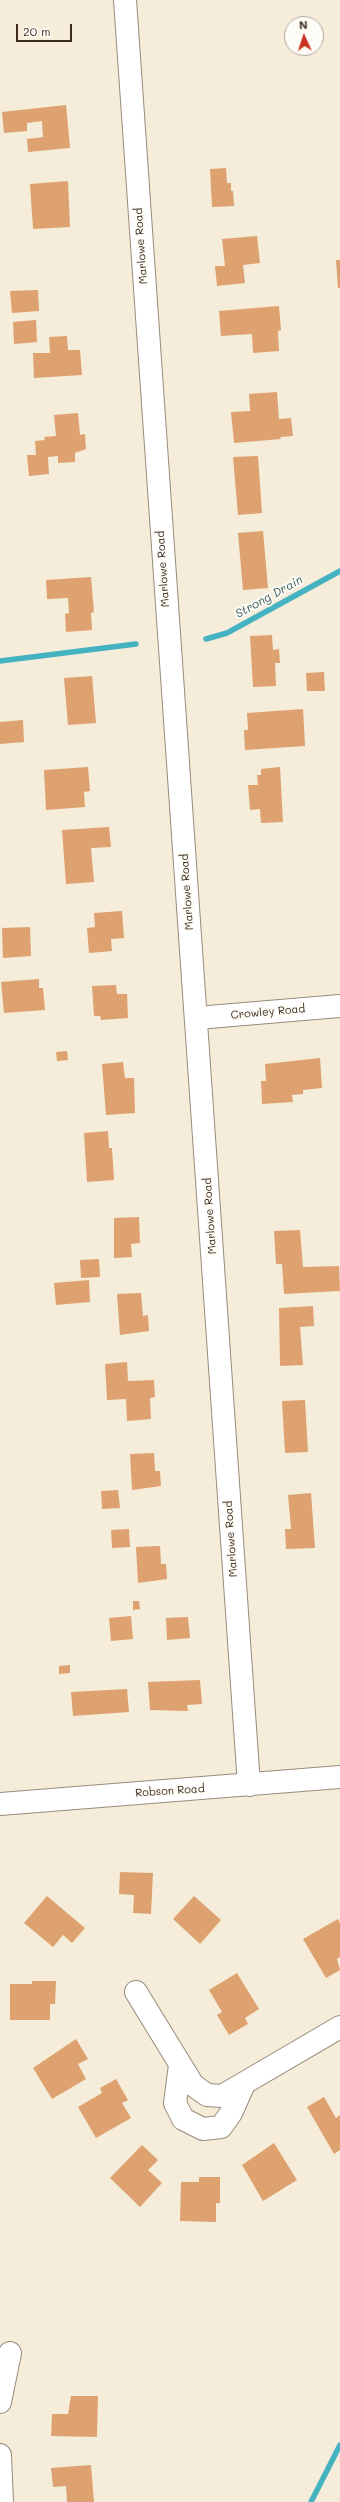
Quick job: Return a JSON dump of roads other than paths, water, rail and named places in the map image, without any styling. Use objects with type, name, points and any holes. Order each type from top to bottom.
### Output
[{"type":"street","name":"Marlowe Road","points":[[125,0],[168,637],[249,1785]]},
{"type":"street","name":"Crowley Road","points":[[196,1018],[340,1006]]},
{"type":"street","name":"Robson Road","points":[[0,1804],[340,1777]]},
{"type":"street","points":[[136,1992],[193,2085],[207,2095],[222,2096],[340,2027]]},
{"type":"street","points":[[180,2065],[175,2103],[183,2119],[202,2129],[221,2127],[231,2113],[244,2084]]},
{"type":"street","points":[[0,2402],[10,2353]]},
{"type":"street","points":[[0,2455],[2,2502]]},
{"type":"waterway","name":"Strong Drain","points":[[206,639],[227,633],[340,571]]},
{"type":"waterway","name":"Strong Drain","points":[[0,661],[136,644]]},
{"type":"waterway","points":[[311,2502],[340,2445]]}]
